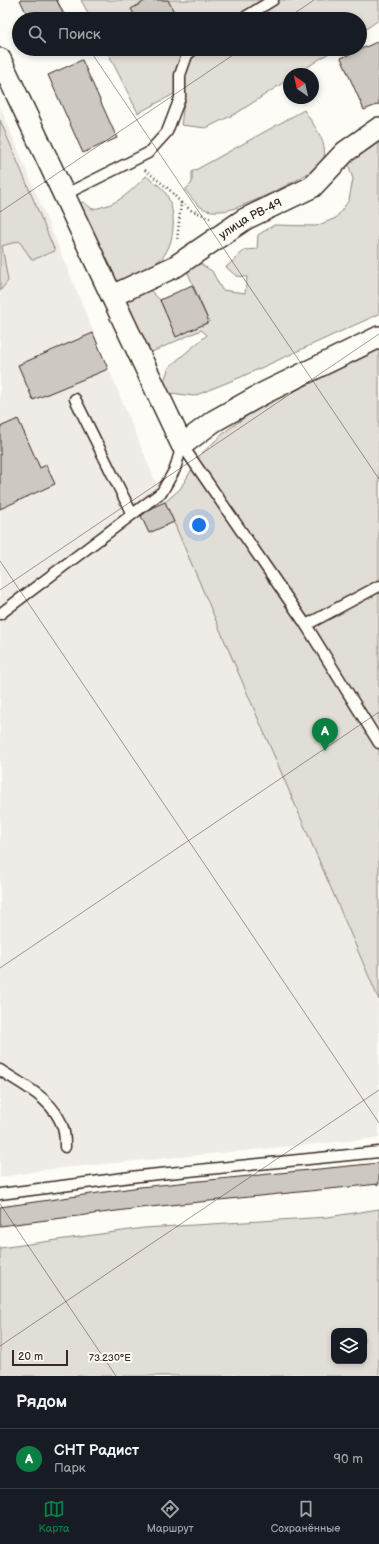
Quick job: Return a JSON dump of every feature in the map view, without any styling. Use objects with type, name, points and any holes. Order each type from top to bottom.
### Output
[{"type":"street","points":[[0,58],[182,445],[214,421],[264,393],[379,337]]},
{"type":"street","name":"улица РВ-49","points":[[112,296],[176,266],[244,219],[312,187],[345,152],[379,128]]},
{"type":"lane","points":[[253,12],[273,0]]},
{"type":"lane","points":[[64,194],[148,153],[167,132],[180,98],[180,75],[187,56]]},
{"type":"lane","points":[[75,399],[132,514]]},
{"type":"lane","points":[[0,614],[162,492],[175,469],[182,445]]},
{"type":"lane","points":[[182,445],[306,625],[379,743]]},
{"type":"lane","points":[[306,625],[379,586]]},
{"type":"lane","points":[[0,1070],[41,1096],[56,1112],[63,1129],[66,1147]]},
{"type":"lane","points":[[0,1194],[139,1176],[379,1152]]},
{"type":"path","points":[[137,159],[140,165],[170,189],[181,203],[191,210],[205,217],[221,220],[244,219]]},
{"type":"path","points":[[176,245],[178,240],[181,203]]},
{"type":"shaded area","points":[[81,0],[379,0],[379,20],[367,28],[367,12],[87,12]]},
{"type":"shaded area","points":[[110,56],[324,56],[306,68],[283,68],[283,83],[237,113],[206,128],[181,125],[185,95],[176,93],[138,113]]},
{"type":"shaded area","points":[[0,106],[156,483],[162,492],[379,1000],[379,1138],[41,1170],[0,1178]]},
{"type":"shaded area","points":[[304,110],[319,134],[325,154],[323,160],[318,166],[308,173],[280,189],[229,210],[212,211],[203,209],[185,190],[192,183],[192,172]]},
{"type":"shaded area","points":[[0,120],[55,251],[32,260],[19,241],[2,246],[8,281],[0,291]]},
{"type":"shaded area","points":[[379,136],[379,314],[241,377],[194,396],[170,393],[164,381],[169,367],[207,335],[201,330],[145,355],[120,300],[149,289],[160,300],[176,336],[209,322],[185,266],[199,263],[212,271],[222,290],[245,293],[247,277],[236,276],[226,267],[245,250],[257,249],[258,235],[274,225],[316,226],[336,218],[349,200],[353,179],[346,157]]},
{"type":"shaded area","points":[[146,176],[165,192],[169,199],[173,215],[173,231],[171,240],[169,247],[161,259],[142,272],[116,286],[75,204],[84,202],[92,209],[109,205],[122,198]]},
{"type":"shaded area","points":[[379,346],[379,1000],[165,502],[180,489],[201,454],[226,431],[269,400]]},
{"type":"shaded area","points":[[379,1209],[379,1376],[0,1376],[0,1248],[144,1228],[328,1217]]},
{"type":"building","points":[[20,0],[57,0],[62,12],[26,12]]},
{"type":"building","points":[[147,0],[168,0],[174,12],[133,12],[131,9]]},
{"type":"building","points":[[379,41],[379,104],[364,110],[341,58],[345,56],[367,56],[367,46]]},
{"type":"building","points":[[82,60],[117,138],[83,153],[48,75]]},
{"type":"building","points":[[192,285],[209,322],[176,337],[160,300]]},
{"type":"building","points":[[93,333],[108,369],[33,400],[18,365]]},
{"type":"building","points":[[18,419],[40,468],[46,465],[55,484],[0,509],[0,427]]},
{"type":"building","points":[[165,502],[174,522],[149,533],[141,516],[153,507]]},
{"type":"building","points":[[379,1163],[379,1184],[140,1208],[0,1226],[0,1207],[140,1187]]},
{"type":"place","name":"СНТ Радист","points":[[325,751]]}]
